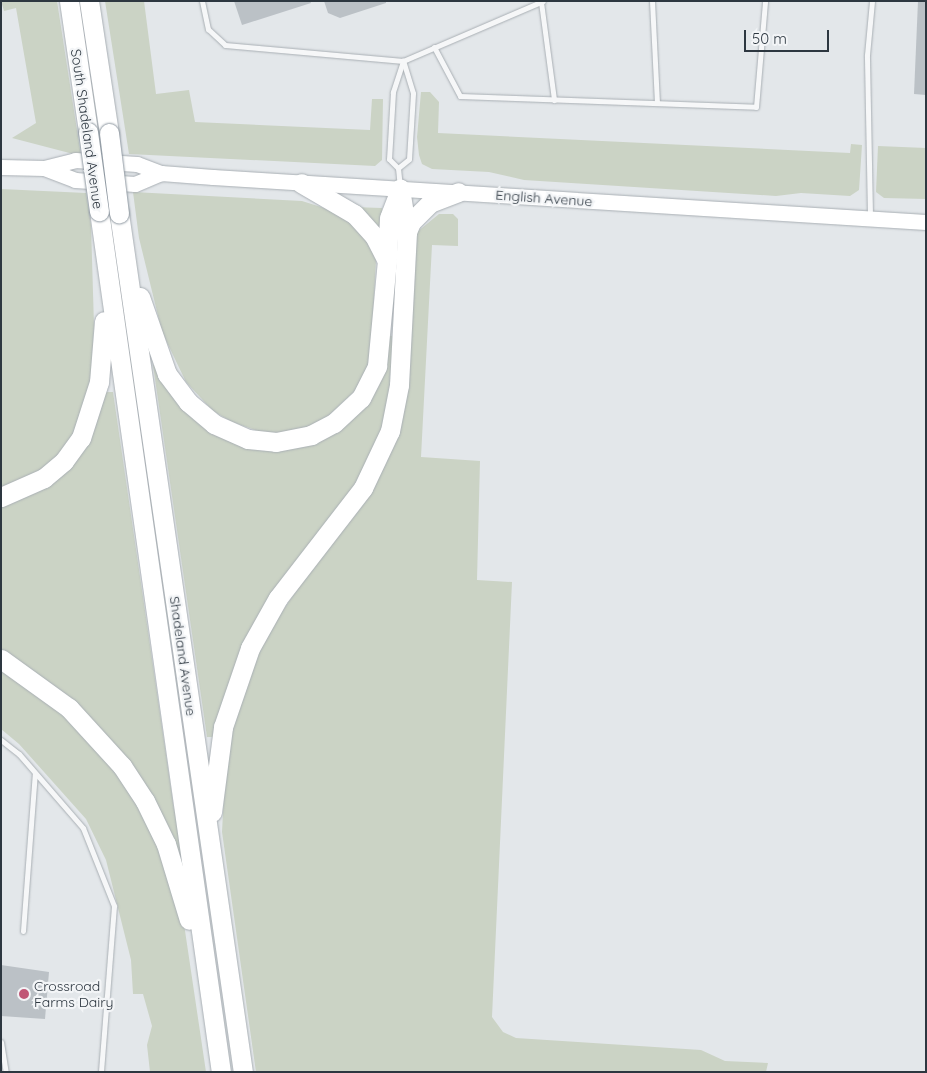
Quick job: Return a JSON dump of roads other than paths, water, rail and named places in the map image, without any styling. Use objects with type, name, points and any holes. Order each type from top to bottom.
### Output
[{"type":"highway","name":"South Shadeland Avenue","points":[[69,1],[105,257]]},
{"type":"highway","name":"South Shadeland Avenue","points":[[89,1],[109,132],[122,240]]},
{"type":"highway","points":[[301,183],[354,214],[375,237],[387,261]]},
{"type":"highway","points":[[209,833],[223,727],[247,655],[278,598],[363,488],[386,441],[399,385],[407,232],[400,188]]},
{"type":"highway","points":[[122,240],[155,346],[174,385],[194,409],[214,424],[235,435],[267,442],[294,439],[330,426],[361,398],[372,381],[381,351],[389,218],[400,188]]},
{"type":"highway","points":[[407,232],[411,222],[430,204],[458,192]]},
{"type":"highway","name":"Shadeland Avenue","points":[[122,240],[243,1072]]},
{"type":"highway","points":[[1,497],[26,489],[49,475],[71,453],[86,428],[103,359],[105,257]]},
{"type":"highway","name":"Shadeland Avenue","points":[[105,257],[221,1072]]},
{"type":"highway","points":[[1,659],[53,694],[81,718],[131,779],[166,844],[208,984]]},
{"type":"street","name":"English Avenue","points":[[1,167],[44,168],[75,180],[135,184],[161,173],[926,222]]},
{"type":"lane","points":[[202,1],[208,30],[225,45],[403,61],[542,2],[554,100]]},
{"type":"lane","points":[[652,1],[657,104]]},
{"type":"lane","points":[[434,47],[460,96],[756,107],[765,1]]},
{"type":"lane","points":[[870,218],[867,55],[872,1]]},
{"type":"lane","points":[[398,168],[409,159],[413,93],[403,61]]},
{"type":"lane","points":[[400,188],[398,168],[389,159],[393,92],[403,61]]},
{"type":"lane","points":[[1,740],[35,773],[83,828],[114,906],[101,1072]]},
{"type":"lane","points":[[23,931],[35,773]]},
{"type":"lane","points":[[1,1042],[6,1072]]},
{"type":"place","name":"Crossroad Farms Dairy","points":[[24,994]]}]
